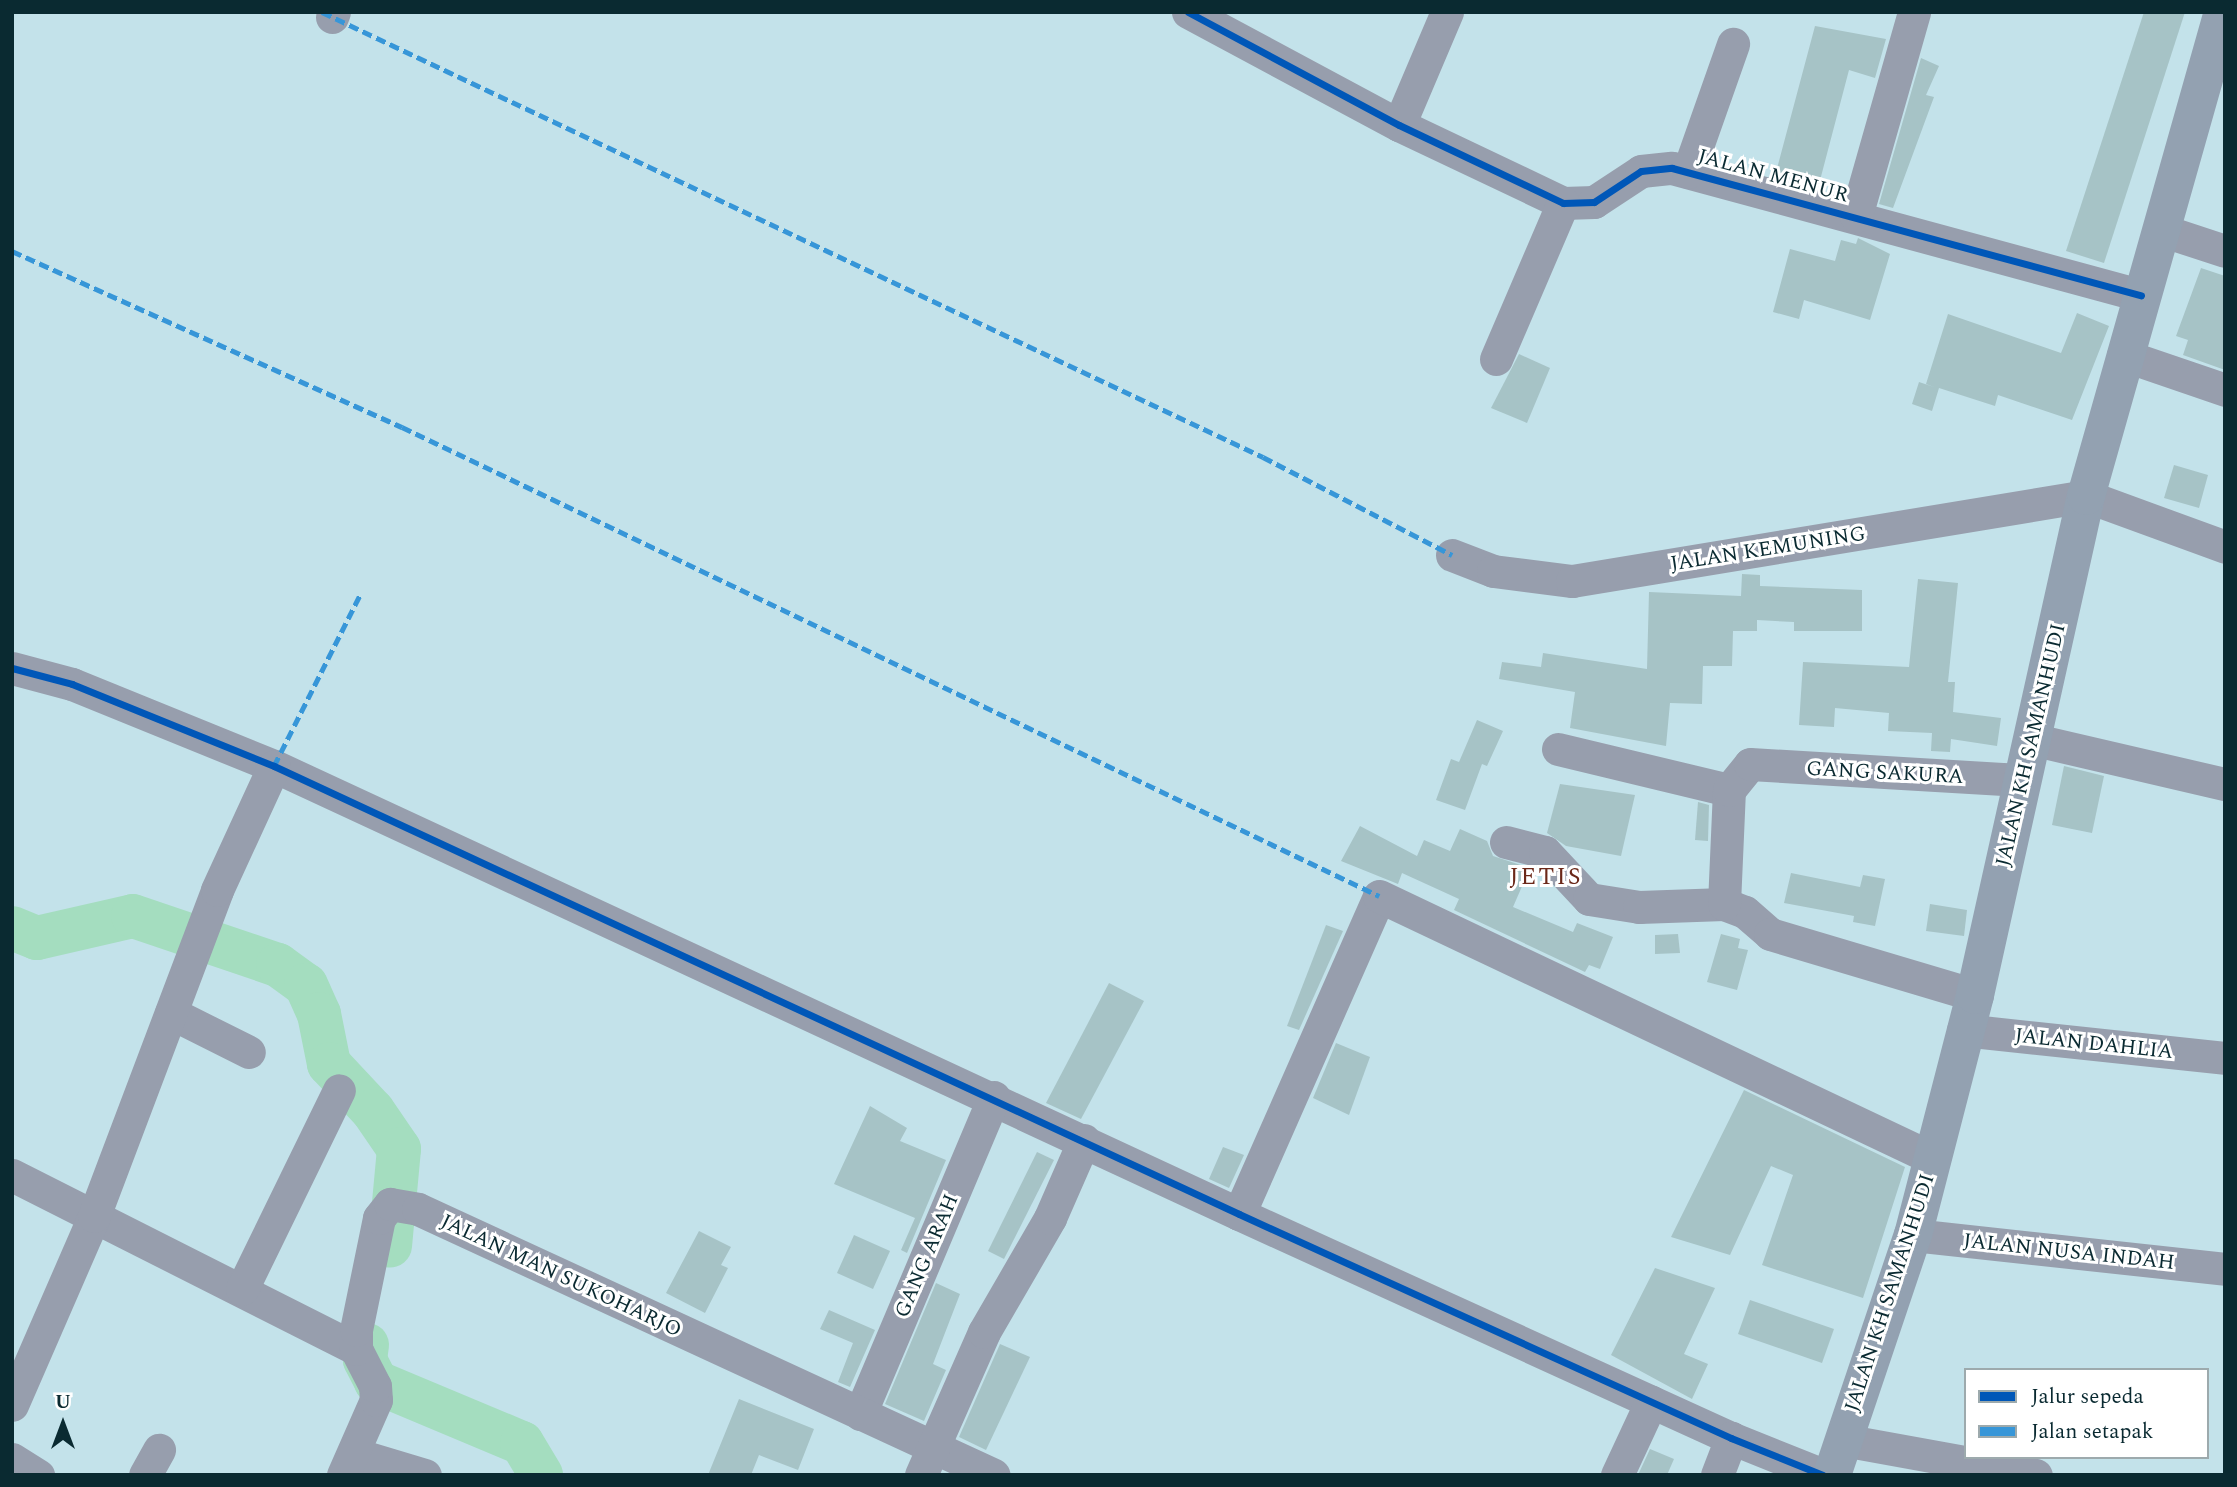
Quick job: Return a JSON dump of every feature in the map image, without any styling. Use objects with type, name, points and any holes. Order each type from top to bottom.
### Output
[{"type":"main road","name":"JALAN KH SAMANHUDI","points":[[1838,1457],[1913,1235],[1969,1013],[2086,496],[2123,355],[2161,230],[2212,94],[2223,12]]},
{"type":"street","points":[[1856,216],[1914,12]]},
{"type":"street","points":[[1399,125],[1445,13]]},
{"type":"street","points":[[1194,14],[1399,125],[1563,203],[1496,359]]},
{"type":"street","points":[[1688,172],[1733,44]]},
{"type":"street","name":"JALAN MENUR","points":[[1563,203],[1594,202],[1642,171],[1688,172],[2141,295]]},
{"type":"street","points":[[2161,230],[2225,251]]},
{"type":"street","points":[[2123,355],[2225,390]]},
{"type":"street","points":[[2086,496],[2225,547]]},
{"type":"street","name":"JALAN KEMUNING","points":[[1452,555],[1493,571],[1573,581],[2086,496]]},
{"type":"street","points":[[12,668],[72,684],[274,766],[994,1097],[1239,1214],[1731,1438],[1823,1475]]},
{"type":"street","points":[[2032,739],[2225,784]]},
{"type":"street","points":[[1506,842],[1545,852],[1570,884],[1603,904],[1724,904],[1729,790],[1558,749]]},
{"type":"street","name":"GANG SAKURA","points":[[1729,790],[1751,764],[2021,780]]},
{"type":"street","points":[[12,1405],[94,1216],[217,890],[274,766]]},
{"type":"street","points":[[1239,1214],[1379,896],[1933,1158]]},
{"type":"street","name":"JALAN DAHLIA","points":[[1724,904],[1745,912],[1770,934],[1969,1013],[2225,1058]]},
{"type":"street","points":[[171,1013],[249,1052]]},
{"type":"street","points":[[242,1289],[339,1090]]},
{"type":"street","name":"GANG ARAH","points":[[860,1414],[994,1097]]},
{"type":"street","points":[[928,1461],[984,1332],[1050,1219],[1084,1140]]},
{"type":"street","points":[[12,1175],[356,1349]]},
{"type":"street","name":"JALAN MAN SUKOHARJO","points":[[349,1465],[376,1393],[356,1349],[360,1299],[379,1218],[399,1205],[860,1414],[928,1461],[994,1475]]},
{"type":"street","name":"JALAN NUSA INDAH","points":[[1913,1235],[2225,1269]]},
{"type":"street","points":[[1617,1475],[1651,1402]]},
{"type":"street","points":[[1717,1475],[1731,1438]]},
{"type":"street","points":[[1838,1457],[2036,1475]]},
{"type":"street","points":[[12,1459],[38,1475]]},
{"type":"street","points":[[349,1465],[425,1475]]},
{"type":"building","points":[[2144,12],[2185,12],[2104,263],[2066,251]]},
{"type":"building","points":[[1815,26],[1886,39],[1875,78],[1849,70],[1818,188],[1775,176]]},
{"type":"building","points":[[1921,58],[1939,66],[1926,95],[1934,97],[1893,208],[1879,204]]},
{"type":"building","points":[[1858,238],[1890,254],[1870,320],[1804,300],[1799,319],[1773,312],[1790,249],[1835,261],[1841,240],[1856,244]]},
{"type":"building","points":[[2201,268],[2225,276],[2225,370],[2183,355],[2188,340],[2176,336]]},
{"type":"building","points":[[2077,313],[2109,326],[2072,420],[1998,395],[1995,406],[1939,388],[1932,411],[1912,404],[1919,382],[1934,387],[1926,384],[1948,314],[2061,353]]},
{"type":"building","points":[[1519,354],[1550,368],[1527,423],[1491,408]]},
{"type":"building","points":[[2174,465],[2208,475],[2199,508],[2164,498]]},
{"type":"building","points":[[1742,574],[1760,575],[1760,586],[1862,590],[1862,631],[1794,631],[1794,622],[1757,620],[1757,631],[1733,631],[1732,666],[1703,666],[1702,704],[1670,703],[1666,746],[1570,728],[1575,692],[1499,679],[1502,662],[1541,667],[1543,653],[1647,669],[1649,592],[1741,596]]},
{"type":"building","points":[[1918,579],[1958,583],[1948,682],[1955,682],[1953,712],[2001,718],[1997,746],[1951,739],[1950,752],[1931,751],[1932,733],[1888,731],[1889,713],[1835,708],[1834,727],[1799,725],[1803,662],[1909,667]]},
{"type":"building","points":[[1477,720],[1503,731],[1487,766],[1482,764],[1465,810],[1436,800],[1451,759],[1459,762]]},
{"type":"building","points":[[2064,766],[2104,776],[2092,833],[2052,825]]},
{"type":"building","points":[[1560,784],[1635,795],[1621,856],[1566,846],[1547,833]]},
{"type":"building","points":[[1698,802],[1709,805],[1708,841],[1695,840]]},
{"type":"building","points":[[1360,826],[1417,856],[1424,840],[1450,851],[1460,829],[1487,841],[1493,856],[1530,868],[1513,907],[1573,932],[1577,923],[1613,937],[1600,969],[1589,965],[1585,972],[1454,910],[1459,899],[1402,873],[1398,884],[1341,861]]},
{"type":"building","points":[[1791,873],[1860,887],[1863,875],[1885,879],[1875,926],[1853,922],[1854,916],[1784,903]]},
{"type":"building","points":[[1930,904],[1967,910],[1964,936],[1926,931]]},
{"type":"building","points":[[1326,925],[1343,931],[1299,1030],[1287,1026]]},
{"type":"building","points":[[1678,934],[1680,953],[1655,954],[1655,935]]},
{"type":"building","points":[[1721,934],[1740,939],[1738,948],[1748,950],[1737,990],[1707,982]]},
{"type":"building","points":[[1109,983],[1144,1001],[1081,1119],[1046,1103]]},
{"type":"building","points":[[1336,1043],[1370,1057],[1349,1115],[1313,1098]]},
{"type":"building","points":[[1744,1090],[1905,1167],[1863,1298],[1762,1265],[1793,1175],[1771,1166],[1730,1255],[1671,1237]]},
{"type":"building","points":[[870,1106],[907,1128],[900,1141],[946,1160],[907,1253],[901,1250],[915,1218],[834,1184]]},
{"type":"building","points":[[1223,1147],[1244,1155],[1229,1188],[1209,1179]]},
{"type":"building","points":[[1037,1152],[1054,1160],[1004,1259],[988,1251]]},
{"type":"building","points":[[699,1231],[731,1247],[721,1265],[728,1268],[705,1313],[666,1293]]},
{"type":"building","points":[[854,1235],[890,1251],[873,1289],[837,1273]]},
{"type":"building","points":[[1655,1268],[1715,1288],[1684,1354],[1708,1364],[1692,1399],[1611,1355]]},
{"type":"building","points":[[936,1283],[960,1294],[933,1364],[946,1370],[924,1421],[885,1404]]},
{"type":"building","points":[[1750,1300],[1834,1329],[1822,1363],[1738,1334]]},
{"type":"building","points":[[829,1310],[875,1330],[850,1387],[838,1382],[853,1343],[820,1329]]},
{"type":"building","points":[[1000,1344],[1030,1357],[986,1450],[959,1437]]},
{"type":"building","points":[[739,1399],[814,1429],[798,1470],[759,1455],[751,1475],[708,1475]]},
{"type":"building","points":[[1650,1449],[1674,1459],[1667,1475],[1638,1475]]},
{"type":"waterway","points":[[12,928],[37,938],[133,916],[278,965],[306,985],[319,1014],[329,1064],[373,1111],[399,1149],[390,1246]]},
{"type":"waterway","points":[[367,1345],[365,1360],[376,1382],[522,1443],[541,1475]]},
{"type":"marked path","points":[[322,12],[1263,457],[1452,555]]},
{"type":"marked path","points":[[12,251],[402,427],[1379,896]]},
{"type":"marked path","points":[[274,766],[360,595]]},
{"type":"cycle path","points":[[1188,12],[1399,125],[1563,203],[1594,202],[1641,171],[1672,168],[2141,295]]},
{"type":"cycle path","points":[[12,668],[72,684],[274,766],[1239,1214],[1731,1438],[1823,1475]]},
{"type":"district","name":"JETIS","points":[[1546,878]]}]
